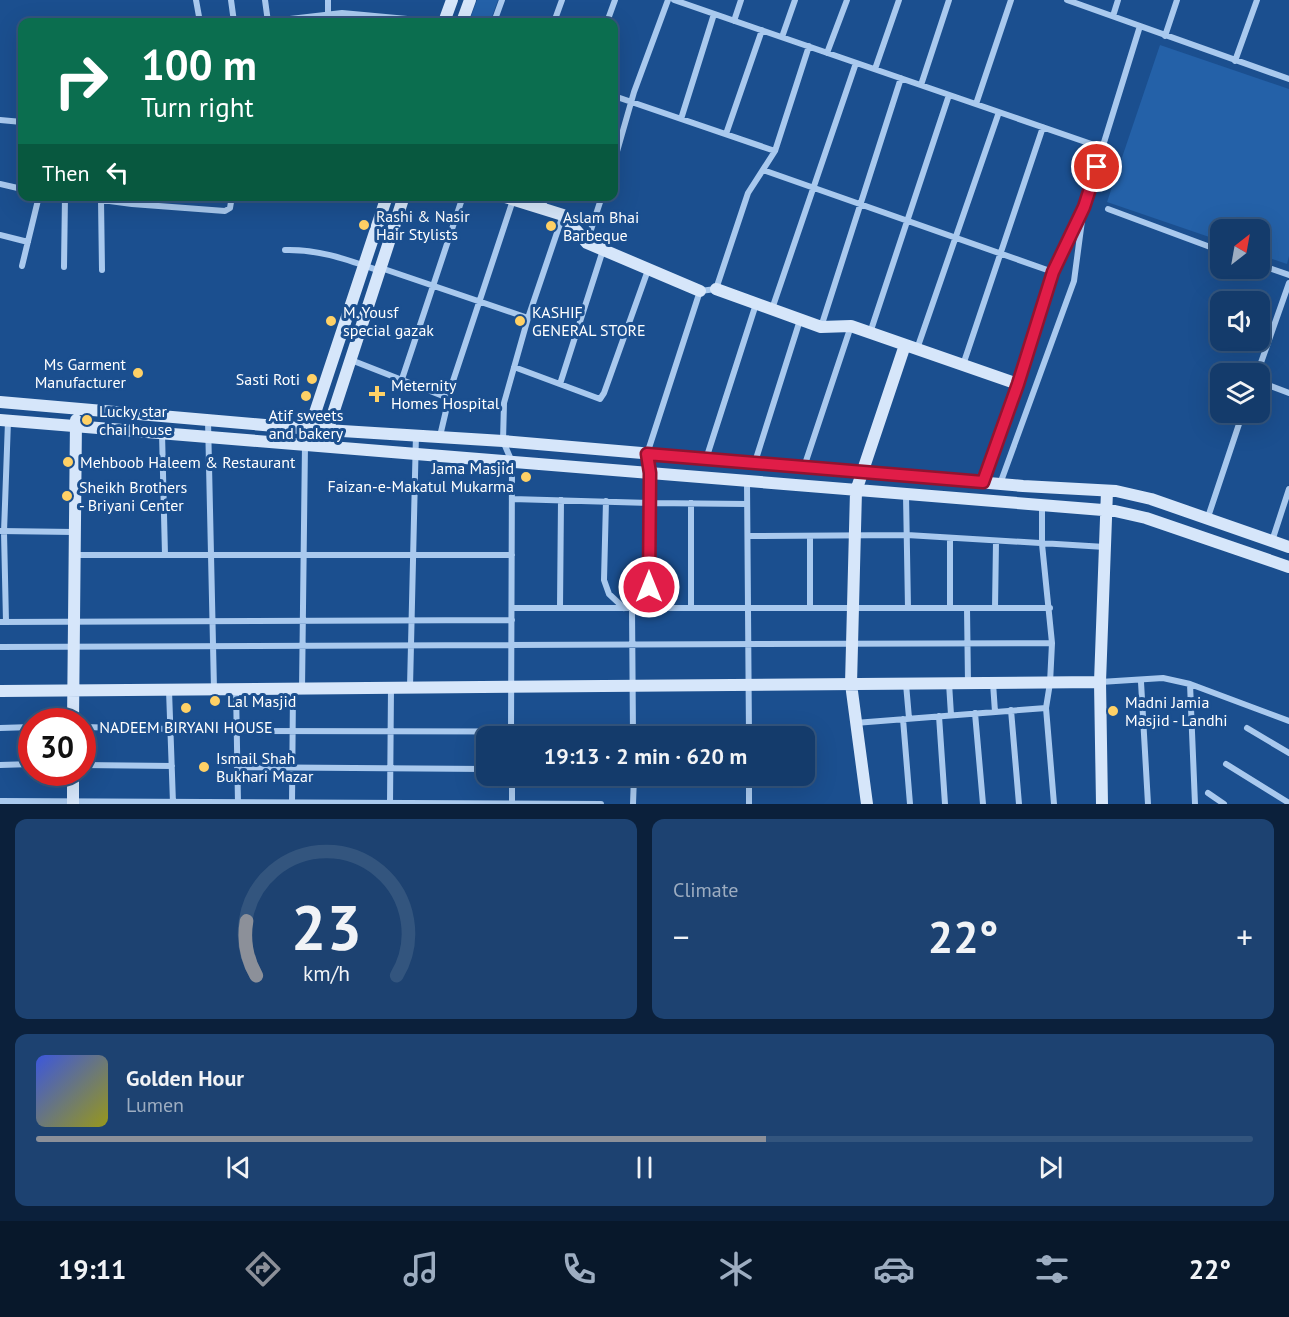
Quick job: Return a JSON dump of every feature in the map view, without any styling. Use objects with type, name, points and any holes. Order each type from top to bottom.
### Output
[{"type":"street","points":[[196,0],[199,18]]},
{"type":"street","points":[[231,0],[233,18]]},
{"type":"street","points":[[265,0],[267,18]]},
{"type":"street","points":[[328,0],[328,14]]},
{"type":"street","points":[[444,18],[452,0]]},
{"type":"street","points":[[463,18],[470,0]]},
{"type":"street","points":[[495,18],[502,0]]},
{"type":"street","points":[[555,18],[562,0]]},
{"type":"street","points":[[608,18],[615,0]]},
{"type":"street","points":[[618,149],[634,92],[668,0]]},
{"type":"street","points":[[674,0],[687,2],[714,14],[1103,148]]},
{"type":"street","points":[[734,21],[741,0]]},
{"type":"street","points":[[782,37],[795,0]]},
{"type":"street","points":[[827,53],[847,0]]},
{"type":"street","points":[[875,69],[899,0]]},
{"type":"street","points":[[921,85],[949,0]]},
{"type":"street","points":[[976,104],[1011,0]]},
{"type":"street","points":[[1068,0],[1289,79]]},
{"type":"street","points":[[1113,16],[1118,0]]},
{"type":"street","points":[[1165,36],[1177,0]]},
{"type":"street","points":[[1235,61],[1257,0]]},
{"type":"street","points":[[342,13],[342,18]]},
{"type":"street","points":[[308,18],[342,13],[371,18]]},
{"type":"street","points":[[681,119],[714,14]]},
{"type":"street","points":[[983,482],[1018,384],[1053,272],[1084,207],[1140,26]]},
{"type":"street","points":[[726,134],[762,30]]},
{"type":"street","points":[[716,290],[748,194],[775,151],[809,46]]},
{"type":"street","points":[[771,310],[856,63]]},
{"type":"street","points":[[821,327],[901,78]]},
{"type":"street","points":[[870,333],[949,95]]},
{"type":"street","points":[[618,97],[775,151]]},
{"type":"street","points":[[867,804],[854,723],[851,684],[856,491],[955,238],[999,112]]},
{"type":"street","points":[[0,120],[18,122]]},
{"type":"street","points":[[963,365],[1043,127]]},
{"type":"street","points":[[763,170],[1053,272]]},
{"type":"street","points":[[0,184],[18,188]]},
{"type":"street","points":[[22,266],[38,201]]},
{"type":"street","points":[[64,267],[65,201]]},
{"type":"street","points":[[101,201],[102,270]]},
{"type":"street","points":[[113,201],[225,210],[230,208],[231,201]]},
{"type":"street","points":[[292,804],[293,730],[303,646],[305,444],[385,201]]},
{"type":"street","points":[[323,446],[402,201]]},
{"type":"street","points":[[402,379],[461,201]]},
{"type":"street","points":[[440,436],[448,398],[479,302],[507,201]]},
{"type":"street","points":[[517,201],[563,215],[587,243],[700,291],[716,290],[821,327],[851,326],[1018,384]]},
{"type":"street","points":[[542,209],[544,201]]},
{"type":"street","points":[[587,243],[600,201]]},
{"type":"street","points":[[1000,484],[1074,281],[1084,207]]},
{"type":"street","points":[[1108,209],[1210,247]]},
{"type":"street","points":[[511,726],[512,462],[503,441],[504,404],[528,318],[563,215]]},
{"type":"street","points":[[0,235],[28,242]]},
{"type":"street","points":[[285,250],[308,249],[433,286],[528,318]]},
{"type":"street","points":[[560,384],[603,250]]},
{"type":"street","points":[[1270,268],[1289,275]]},
{"type":"street","points":[[514,367],[600,399],[648,270]]},
{"type":"street","points":[[1261,363],[1289,283]]},
{"type":"street","points":[[649,608],[650,473],[647,454],[700,291]]},
{"type":"street","points":[[706,459],[756,304]]},
{"type":"street","points":[[755,463],[800,320]]},
{"type":"street","points":[[804,467],[851,326]]},
{"type":"street","points":[[350,360],[448,398]]},
{"type":"street","points":[[1270,386],[1289,393]]},
{"type":"street","points":[[0,402],[310,429],[416,434],[1000,484],[1107,491],[1151,499],[1289,547]]},
{"type":"street","points":[[73,708],[76,409]]},
{"type":"street","points":[[208,419],[214,689]]},
{"type":"street","points":[[512,620],[3,622],[4,420],[1107,511],[1146,518],[1289,567]]},
{"type":"street","points":[[1207,520],[1239,423]]},
{"type":"street","points":[[162,433],[165,555]]},
{"type":"street","points":[[410,688],[416,434]]},
{"type":"street","points":[[747,482],[749,726]]},
{"type":"street","points":[[1272,542],[1289,489]]},
{"type":"street","points":[[1102,804],[1100,682],[1107,491]]},
{"type":"street","points":[[906,495],[908,608]]},
{"type":"street","points":[[512,499],[747,504]]},
{"type":"street","points":[[560,608],[561,500]]},
{"type":"street","points":[[606,501],[604,580],[609,594],[624,608]]},
{"type":"street","points":[[691,503],[691,608]]},
{"type":"street","points":[[1042,506],[1042,544],[1052,643],[1046,708],[1054,804]]},
{"type":"street","points":[[2,532],[75,532]]},
{"type":"street","points":[[747,536],[907,535],[1105,547]]},
{"type":"street","points":[[810,536],[810,608]]},
{"type":"street","points":[[950,538],[950,608]]},
{"type":"street","points":[[995,608],[996,542]]},
{"type":"street","points":[[75,555],[512,555]]},
{"type":"street","points":[[512,608],[1050,608]]},
{"type":"street","points":[[632,608],[633,726]]},
{"type":"street","points":[[967,608],[968,683]]},
{"type":"street","points":[[0,647],[1052,643]]},
{"type":"street","points":[[0,691],[1141,682],[1163,678],[1190,684],[1289,722]]},
{"type":"street","points":[[1141,682],[1148,804]]},
{"type":"street","points":[[949,683],[951,715]]},
{"type":"street","points":[[993,683],[995,712]]},
{"type":"street","points":[[906,684],[910,804]]},
{"type":"street","points":[[1190,684],[1195,804]]},
{"type":"street","points":[[390,804],[391,688]]},
{"type":"street","points":[[236,689],[238,803]]},
{"type":"street","points":[[170,690],[173,803]]},
{"type":"street","points":[[854,723],[1046,708]]},
{"type":"street","points":[[1011,710],[1019,804]]},
{"type":"street","points":[[975,713],[983,804]]},
{"type":"street","points":[[939,716],[945,804]]},
{"type":"street","points":[[0,728],[18,727]]},
{"type":"street","points":[[96,727],[171,729]]},
{"type":"street","points":[[1247,728],[1289,753]]},
{"type":"street","points":[[237,730],[476,733]]},
{"type":"street","points":[[1226,764],[1289,803]]},
{"type":"street","points":[[0,765],[18,765]]},
{"type":"street","points":[[96,765],[172,766]]},
{"type":"street","points":[[237,767],[476,769]]},
{"type":"street","points":[[73,786],[73,803]]},
{"type":"street","points":[[512,786],[512,803]]},
{"type":"street","points":[[633,804],[634,786]]},
{"type":"street","points":[[748,804],[749,786]]},
{"type":"street","points":[[1208,793],[1224,804]]},
{"type":"street","points":[[0,801],[601,804]]},
{"type":"shaded area","points":[[477,0],[498,0],[491,18],[470,18]]},
{"type":"shaded area","points":[[1160,45],[1289,89],[1289,256],[1287,264],[1270,258],[1270,219],[1210,219],[1210,237],[1107,202]]},
{"type":"place","name":"Rashi & Nasir Hair Stylists","points":[[364,225]]},
{"type":"place","name":"Aslam Bhai Barbeque","points":[[551,226]]},
{"type":"place","name":"M. Yousf special gazak","points":[[331,321]]},
{"type":"place","name":"KASHIF GENERAL STORE","points":[[520,321]]},
{"type":"place","name":"Ms Garment Manufacturer","points":[[138,373]]},
{"type":"place","name":"Sasti Roti","points":[[312,379]]},
{"type":"place","name":"Meternity Homes Hospital","points":[[377,394]]},
{"type":"place","name":"Atif sweets and bakery","points":[[306,396]]},
{"type":"place","name":"Lucky star chai house","points":[[87,420]]},
{"type":"place","name":"Mehboob Haleem & Restaurant","points":[[68,462]]},
{"type":"place","name":"Jama Masjid Faizan-e-Makatul Mukarma","points":[[526,477]]},
{"type":"place","name":"Sheikh Brothers - Briyani Center","points":[[67,496]]},
{"type":"place","name":"Lal Masjid","points":[[215,701]]},
{"type":"place","name":"NADEEM BIRYANI HOUSE","points":[[186,708]]},
{"type":"place","name":"Madni Jamia Masjid - Landhi","points":[[1113,711]]},
{"type":"place","name":"Ismail Shah Bukhari Mazar","points":[[204,767]]},
{"type":"route","points":[[649,587],[650,473],[647,454],[983,482],[1018,384],[1053,272],[1084,207],[1097,167]]}]
